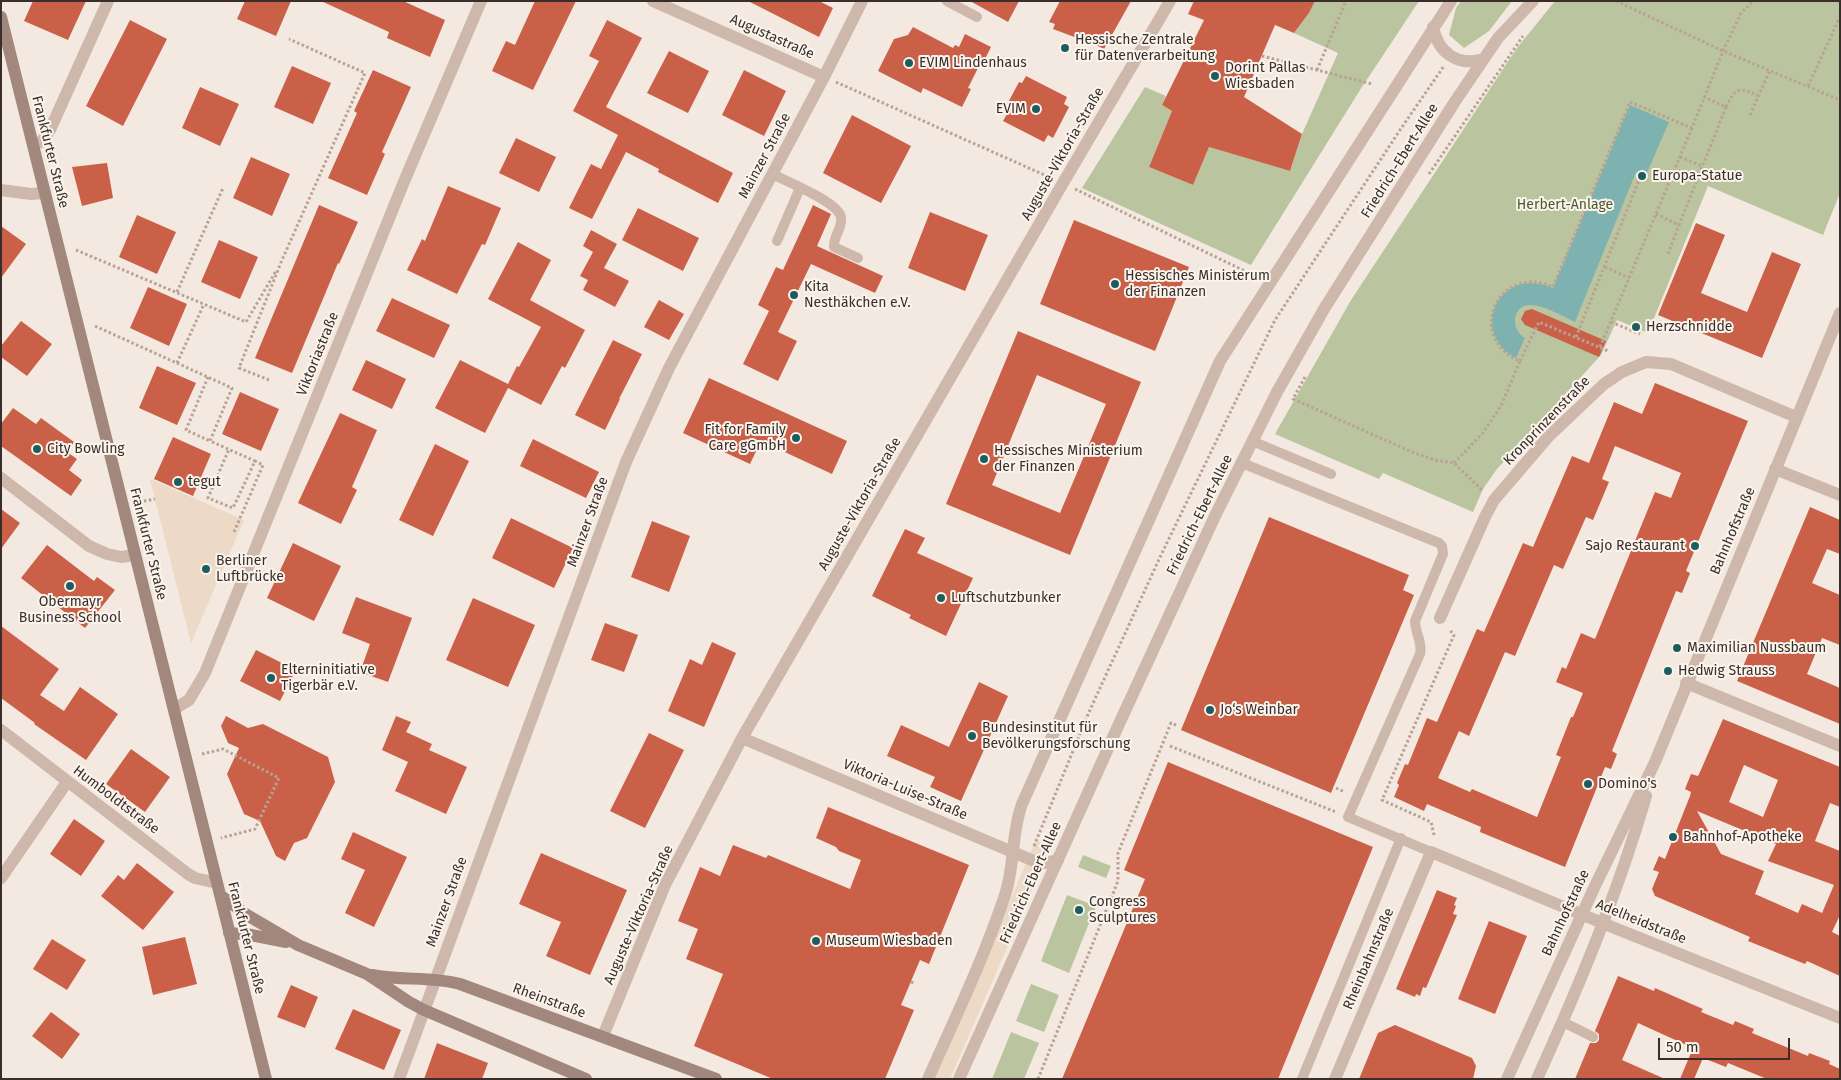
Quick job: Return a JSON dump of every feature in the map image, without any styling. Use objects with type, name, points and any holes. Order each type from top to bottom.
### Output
[{"type":"main road","name":"Frankfurter Straße","points":[[1,18],[266,1079]]},
{"type":"main road","points":[[218,889],[247,915],[298,945]]},
{"type":"main road","points":[[229,933],[246,934],[298,945]]},
{"type":"main road","name":"Rheinstraße","points":[[298,945],[368,974],[408,1002],[424,1010],[586,1079]]},
{"type":"main road","name":"Rheinstraße","points":[[368,974],[396,978],[435,979],[460,984],[716,1079]]},
{"type":"main road","points":[[678,1064],[686,1079]]},
{"type":"street","points":[[33,145],[41,142],[50,130],[108,1]]},
{"type":"street","name":"Viktoriastraße","points":[[174,709],[189,700],[205,673],[403,184],[481,1]]},
{"type":"street","name":"Augustastraße","points":[[653,1],[824,77]]},
{"type":"street","name":"Mainzer Straße","points":[[399,1079],[626,462],[669,368],[824,77],[862,1]]},
{"type":"street","name":"Auguste-Viktoria-Straße","points":[[603,1036],[665,885],[742,738],[1170,1]]},
{"type":"street","name":"Friedrich-Ebert-Allee","points":[[928,1079],[978,967],[1006,894],[1010,879],[1016,819],[1022,804],[1220,360],[1451,1]]},
{"type":"street","points":[[1498,38],[1522,1]]},
{"type":"street","name":"Friedrich-Ebert-Allee","points":[[959,1079],[1210,525],[1277,392],[1324,309],[1484,59],[1498,38],[1533,1]]},
{"type":"street","points":[[1433,28],[1438,44],[1451,56],[1463,62],[1484,59]]},
{"type":"street","points":[[1,190],[32,194],[45,193]]},
{"type":"street","name":"Bahnhofstraße","points":[[1507,1079],[1582,914],[1655,762],[1840,313]]},
{"type":"street","name":"Kronprinzenstraße","points":[[1440,618],[1484,517],[1494,500],[1528,459],[1565,420],[1604,384],[1622,372],[1636,365],[1654,361],[1671,364],[1796,417]]},
{"type":"street","points":[[1775,469],[1840,495]]},
{"type":"street","points":[[1,478],[89,546],[107,554],[121,557],[135,556]]},
{"type":"street","points":[[1686,683],[1840,746]]},
{"type":"street","name":"Humboldtstraße","points":[[1,730],[188,874],[218,889]]},
{"type":"street","name":"Viktoria-Luise-Straße","points":[[742,738],[1028,858],[1045,862],[1058,860]]},
{"type":"street","name":"Bahnhofstraße","points":[[1537,1079],[1604,923],[1635,832],[1655,762]]},
{"type":"street","points":[[1,878],[67,782]]},
{"type":"street","name":"Adelheidstraße","points":[[1431,852],[1840,1018]]},
{"type":"street","name":"Rheinbahnstraße","points":[[1335,1079],[1431,852]]},
{"type":"lane","points":[[947,1],[977,17]]},
{"type":"lane","points":[[772,174],[838,210],[841,218],[834,247],[858,258]]},
{"type":"lane","points":[[777,241],[800,188]]},
{"type":"lane","points":[[1252,441],[1331,474]]},
{"type":"lane","points":[[1242,463],[1439,543],[1442,546],[1443,554],[1415,621],[1415,630],[1422,646],[1420,654],[1348,817],[1431,852]]},
{"type":"lane","points":[[1302,1079],[1401,838]]},
{"type":"lane","points":[[1563,1022],[1593,1037]]},
{"type":"path","points":[[1317,70],[1346,1]]},
{"type":"path","points":[[1616,1],[1723,52],[1840,100]]},
{"type":"path","points":[[1600,347],[1723,52],[1741,13],[1753,1]]},
{"type":"path","points":[[1808,86],[1840,17]]},
{"type":"path","points":[[1424,181],[1525,34]]},
{"type":"path","points":[[269,380],[239,368],[282,260],[365,73],[289,39]]},
{"type":"path","points":[[1262,56],[1372,84]]},
{"type":"path","points":[[1028,858],[1089,712],[1161,555],[1276,320],[1402,127],[1451,56]]},
{"type":"path","points":[[1750,115],[1770,70]]},
{"type":"path","points":[[824,77],[1063,183],[1249,273]]},
{"type":"path","points":[[1668,254],[1733,93],[1742,89],[1759,96]]},
{"type":"path","points":[[1704,97],[1726,107]]},
{"type":"path","points":[[1520,361],[1510,357],[1497,343],[1491,325],[1494,307],[1502,294],[1515,285],[1530,281],[1546,283],[1553,287],[1630,102],[1692,128]]},
{"type":"path","points":[[1680,157],[1703,166]]},
{"type":"path","points":[[1576,337],[1640,180]]},
{"type":"path","points":[[177,293],[223,188]]},
{"type":"path","points":[[1656,214],[1679,225]]},
{"type":"path","points":[[76,250],[246,322],[282,260]]},
{"type":"path","points":[[1605,267],[1629,278]]},
{"type":"path","points":[[177,363],[204,304]]},
{"type":"path","points":[[1454,463],[1482,434],[1501,406],[1539,322],[1608,351]]},
{"type":"path","points":[[1611,322],[1640,334]]},
{"type":"path","points":[[95,326],[232,388],[210,441]]},
{"type":"path","points":[[1306,374],[1293,399],[1412,452],[1435,460],[1454,463],[1484,492]]},
{"type":"path","points":[[208,377],[186,430],[263,465],[234,532]]},
{"type":"path","points":[[229,449],[208,498],[233,508],[255,461]]},
{"type":"path","points":[[139,502],[155,499]]},
{"type":"path","points":[[1434,835],[1431,822],[1382,800],[1454,635]]},
{"type":"path","points":[[1038,1079],[1118,881],[1118,853],[1171,723],[1178,726]]},
{"type":"path","points":[[1170,746],[1328,809]]},
{"type":"path","points":[[202,754],[223,749],[279,778],[255,829],[221,838]]},
{"type":"green space","points":[[1315,1],[1419,1],[1360,90],[1251,265],[1082,188],[1145,87],[1166,96],[1162,105],[1172,111],[1149,167],[1193,185],[1209,147],[1290,171],[1302,134],[1338,53],[1294,33],[1309,13]]},
{"type":"green space","points":[[1461,1],[1512,1],[1489,31],[1464,48],[1449,35],[1456,8]]},
{"type":"green space","name":"Herbert-Anlage","points":[[1555,1],[1840,1],[1840,193],[1823,235],[1708,186],[1648,333],[1617,320],[1601,355],[1497,469],[1483,489],[1473,512],[1383,473],[1379,479],[1275,434],[1351,300],[1517,48]]},
{"type":"green space","points":[[1083,855],[1111,866],[1106,878],[1078,867]]},
{"type":"green space","points":[[1067,895],[1096,906],[1069,973],[1041,961]]},
{"type":"green space","points":[[1031,984],[1059,995],[1044,1032],[1016,1021]]},
{"type":"green space","points":[[1011,1032],[1039,1043],[1024,1079],[992,1079]]},
{"type":"shaded area","points":[[150,479],[244,520],[191,643]]},
{"type":"shaded area","points":[[1055,837],[950,1079],[934,1079],[1035,842],[1045,842]]},
{"type":"water","points":[[1630,105],[1669,122],[1646,175],[1636,172],[1575,322],[1548,309],[1536,306],[1525,306],[1520,309],[1515,318],[1515,324],[1520,334],[1525,338],[1516,358],[1502,347],[1494,334],[1492,319],[1496,305],[1504,294],[1517,286],[1533,283],[1553,288]]},
{"type":"building","points":[[33,1],[86,1],[68,40],[24,21]]},
{"type":"building","points":[[245,1],[291,1],[276,36],[237,19]]},
{"type":"building","points":[[321,1],[403,1],[445,20],[430,57],[387,38],[389,32]]},
{"type":"building","points":[[535,1],[576,1],[533,90],[492,71],[506,41],[515,45]]},
{"type":"building","points":[[748,1],[819,1],[833,8],[819,37]]},
{"type":"building","points":[[970,1],[1019,1],[1008,22]]},
{"type":"building","points":[[1060,1],[1131,1],[1104,49],[1078,36],[1077,38],[1053,29],[1055,24],[1049,22]]},
{"type":"building","name":"Dorint Pallas Wiesbaden","points":[[1194,1],[1315,1],[1309,13],[1294,33],[1275,25],[1244,97],[1302,134],[1290,171],[1209,147],[1193,185],[1149,167],[1172,111],[1162,105],[1204,20],[1188,14]]},
{"type":"building","points":[[130,20],[167,39],[123,126],[86,106]]},
{"type":"building","points":[[607,20],[642,38],[606,107],[733,173],[718,203],[658,172],[659,169],[626,152],[592,219],[569,208],[591,164],[601,169],[618,135],[573,111],[599,61],[589,56]]},
{"type":"building","points":[[913,27],[953,48],[955,45],[959,47],[965,34],[991,47],[968,88],[971,89],[962,107],[923,88],[921,93],[878,71],[894,39],[908,35]]},
{"type":"building","points":[[669,51],[709,71],[688,113],[647,93]]},
{"type":"building","points":[[292,66],[331,83],[313,124],[274,107]]},
{"type":"building","points":[[373,70],[411,87],[382,152],[385,154],[367,195],[328,178],[357,113],[354,111]]},
{"type":"building","points":[[744,70],[786,91],[764,136],[722,115]]},
{"type":"building","name":"EVIM","points":[[1026,76],[1067,97],[1064,104],[1069,107],[1053,138],[1048,135],[1044,142],[1003,121],[1007,114],[1003,112],[1019,82],[1022,83]]},
{"type":"building","points":[[200,87],[239,104],[220,146],[182,128]]},
{"type":"building","points":[[852,115],[911,146],[881,203],[823,173]]},
{"type":"building","points":[[516,138],[556,157],[539,192],[499,173]]},
{"type":"building","points":[[251,157],[290,174],[272,216],[233,198]]},
{"type":"building","points":[[107,163],[113,198],[82,206],[72,167]]},
{"type":"building","points":[[448,186],[501,208],[485,245],[482,244],[457,294],[407,270],[422,239],[425,241]]},
{"type":"building","points":[[319,205],[358,222],[338,263],[292,373],[255,358]]},
{"type":"building","points":[[813,205],[831,214],[817,246],[883,276],[875,293],[811,264],[778,332],[797,341],[778,381],[743,364],[769,311],[758,305],[776,267],[783,270]]},
{"type":"building","points":[[638,208],[699,238],[683,271],[622,240]]},
{"type":"building","points":[[930,212],[988,235],[965,291],[908,268]]},
{"type":"building","points":[[137,215],[176,232],[157,274],[119,257]]},
{"type":"building","name":"Hessisches Ministerum der Finanzen","points":[[1074,220],[1189,267],[1155,351],[1040,304]]},
{"type":"building","points":[[1696,223],[1725,235],[1701,293],[1747,312],[1772,252],[1801,264],[1762,358],[1658,315]]},
{"type":"building","points":[[1,226],[26,244],[1,278]]},
{"type":"building","points":[[591,230],[617,244],[604,268],[629,281],[615,307],[583,290],[588,280],[580,276],[593,252],[583,246]]},
{"type":"building","points":[[219,240],[258,257],[240,299],[201,282]]},
{"type":"building","points":[[518,242],[551,260],[530,300],[585,330],[565,368],[562,366],[541,405],[508,388],[485,433],[435,408],[460,360],[508,384],[541,327],[488,299]]},
{"type":"building","points":[[148,287],[187,304],[169,346],[130,328]]},
{"type":"building","points":[[392,298],[450,325],[434,358],[376,331]]},
{"type":"building","points":[[659,300],[684,314],[669,340],[644,327]]},
{"type":"building","points":[[1532,309],[1606,341],[1599,357],[1525,325],[1521,319],[1525,311]]},
{"type":"building","points":[[21,321],[52,344],[27,376],[1,357],[1,346]]},
{"type":"building","name":"Hessisches Ministerium der Finanzen","points":[[1018,331],[1141,382],[1070,555],[946,504]],"holes":[[[1037,375],[1106,404],[1060,513],[992,485]]]},
{"type":"building","points":[[613,340],[642,354],[605,430],[575,415]]},
{"type":"building","points":[[366,360],[406,379],[392,409],[352,390]]},
{"type":"building","points":[[157,366],[196,383],[177,425],[139,408]]},
{"type":"building","points":[[709,378],[847,441],[832,474],[761,441],[750,464],[683,433]]},
{"type":"building","points":[[1655,383],[1748,421],[1686,571],[1690,573],[1682,593],[1676,591],[1612,751],[1617,754],[1611,769],[1605,767],[1565,867],[1480,832],[1481,827],[1427,804],[1424,811],[1394,797],[1399,785],[1397,783],[1405,764],[1408,765],[1427,718],[1437,722],[1477,629],[1484,632],[1523,543],[1533,547],[1572,456],[1589,463],[1614,402],[1642,414]],"holes":[[[1615,446],[1681,473],[1671,498],[1655,492],[1595,639],[1581,633],[1566,669],[1562,667],[1556,682],[1583,693],[1556,755],[1561,757],[1537,817],[1472,789],[1470,792],[1438,778],[1459,731],[1469,736],[1505,652],[1515,656],[1554,565],[1563,569],[1586,517],[1593,520],[1609,482],[1602,479]]]},
{"type":"building","points":[[240,392],[279,409],[261,451],[222,434]]},
{"type":"building","name":"City Bowling","points":[[13,408],[36,424],[41,418],[74,442],[67,452],[77,459],[69,470],[82,480],[71,496],[1,446],[1,424]]},
{"type":"building","points":[[340,413],[377,430],[352,487],[357,490],[341,524],[298,503]]},
{"type":"building","points":[[173,437],[211,454],[193,496],[154,479]]},
{"type":"building","points":[[533,439],[599,472],[586,498],[520,466]]},
{"type":"building","points":[[435,444],[469,461],[433,536],[399,520]]},
{"type":"building","points":[[1810,507],[1840,520],[1840,554],[1827,549],[1812,583],[1840,595],[1840,645],[1822,638],[1807,674],[1840,688],[1840,724],[1737,681]]},
{"type":"building","points":[[1,509],[20,523],[1,549]]},
{"type":"building","points":[[1269,517],[1409,575],[1403,590],[1414,595],[1331,793],[1181,730]]},
{"type":"building","points":[[511,518],[573,548],[554,588],[492,558]]},
{"type":"building","points":[[652,521],[690,536],[669,592],[631,577]]},
{"type":"building","points":[[905,529],[925,538],[917,553],[973,578],[946,636],[909,618],[911,615],[872,596]]},
{"type":"building","points":[[293,543],[341,566],[314,621],[267,598]]},
{"type":"building","name":"Obermayr Business School","points":[[47,545],[94,581],[97,577],[115,590],[85,628],[21,578]]},
{"type":"building","points":[[356,597],[412,618],[388,682],[360,672],[370,644],[342,633]]},
{"type":"building","points":[[473,598],[535,625],[508,687],[446,660]]},
{"type":"building","points":[[605,623],[638,635],[624,672],[591,660]]},
{"type":"building","points":[[1,626],[59,669],[40,695],[64,711],[80,687],[118,714],[86,760],[34,724],[1,698]]},
{"type":"building","points":[[712,642],[736,653],[704,727],[668,711],[690,659],[702,665]]},
{"type":"building","points":[[256,650],[296,670],[280,701],[240,681]]},
{"type":"building","name":"Bundesinstitut für Bevölkerungsforschung","points":[[979,682],[1008,696],[961,801],[930,787],[935,777],[887,756],[901,725],[949,747]]},
{"type":"building","points":[[226,716],[248,728],[263,724],[328,757],[335,782],[307,838],[294,843],[285,861],[276,856],[260,821],[244,814],[227,774],[239,748],[228,743],[221,726]]},
{"type":"building","points":[[396,716],[411,722],[406,732],[432,744],[429,750],[467,767],[446,814],[395,791],[408,762],[382,750]]},
{"type":"building","points":[[1723,719],[1840,767],[1840,807],[1830,803],[1815,841],[1840,851],[1840,915],[1832,932],[1840,936],[1840,976],[1807,961],[1805,964],[1748,941],[1750,937],[1655,896],[1652,889],[1659,872],[1653,870],[1659,856],[1665,859],[1690,796],[1691,792],[1685,789],[1691,774],[1698,776]],"holes":[[[1744,765],[1778,780],[1763,817],[1729,802]],[[1697,811],[1776,844],[1768,861],[1834,885],[1822,913],[1802,904],[1798,913],[1755,894],[1764,871],[1721,854]]]},
{"type":"building","points":[[649,733],[684,750],[645,828],[610,811]]},
{"type":"building","points":[[131,749],[170,777],[145,812],[106,784]]},
{"type":"building","points":[[1168,762],[1373,847],[1278,1079],[1062,1079],[1145,879],[1124,870]]},
{"type":"building","name":"Museum Wiesbaden","points":[[828,807],[969,865],[929,964],[920,960],[901,1005],[914,1010],[885,1079],[773,1079],[694,1046],[723,974],[686,959],[698,929],[678,921],[700,867],[720,876],[733,845],[766,858],[768,855],[850,889],[861,860],[839,851],[836,847],[816,838]]},
{"type":"building","points":[[74,819],[105,841],[81,876],[50,854]]},
{"type":"building","points":[[353,832],[407,857],[374,927],[345,913],[365,870],[341,859]]},
{"type":"building","points":[[541,853],[627,890],[590,975],[546,956],[561,922],[519,904]]},
{"type":"building","points":[[137,863],[174,892],[143,930],[101,896],[118,875],[124,880]]},
{"type":"building","points":[[1437,890],[1457,898],[1453,914],[1457,915],[1426,988],[1423,987],[1420,996],[1416,994],[1415,997],[1396,989]]},
{"type":"building","points":[[1489,921],[1527,936],[1495,1014],[1458,999]]},
{"type":"building","points":[[185,937],[197,984],[153,995],[142,947]]},
{"type":"building","points":[[52,939],[86,960],[67,990],[33,969]]},
{"type":"building","points":[[1618,976],[1654,991],[1655,988],[1703,1009],[1701,1012],[1733,1025],[1735,1021],[1754,1029],[1752,1033],[1808,1056],[1809,1053],[1830,1061],[1829,1064],[1840,1069],[1840,1079],[1767,1079],[1728,1063],[1726,1067],[1703,1058],[1694,1079],[1680,1079],[1693,1048],[1638,1023],[1622,1060],[1665,1079],[1575,1079],[1590,1043],[1596,1043],[1599,1040],[1599,1034],[1595,1031]]},
{"type":"building","points":[[291,985],[318,997],[305,1028],[277,1017]]},
{"type":"building","points":[[353,1009],[401,1030],[384,1070],[335,1049]]},
{"type":"building","points":[[51,1012],[80,1034],[62,1059],[32,1036]]},
{"type":"building","points":[[1395,1025],[1472,1058],[1476,1066],[1473,1079],[1359,1079],[1378,1033]]},
{"type":"building","points":[[437,1043],[488,1063],[482,1079],[424,1079]]},
{"type":"place","name":"Hessische Zentrale für Datenverarbeitung","points":[[1065,48]]},
{"type":"place","name":"EVIM Lindenhaus","points":[[909,63]]},
{"type":"place","name":"Dorint Pallas Wiesbaden","points":[[1215,76]]},
{"type":"place","name":"EVIM","points":[[1036,109]]},
{"type":"place","name":"Europa-Statue","points":[[1642,176]]},
{"type":"place","name":"Hessisches Ministerum der Finanzen","points":[[1115,284]]},
{"type":"place","name":"Kita Nesthäkchen e.V.","points":[[794,295]]},
{"type":"place","name":"Herzschnidde","points":[[1636,327]]},
{"type":"place","name":"Fit for Family Care gGmbH","points":[[796,438]]},
{"type":"place","name":"City Bowling","points":[[37,449]]},
{"type":"place","name":"Hessisches Ministerium der Finanzen","points":[[984,459]]},
{"type":"place","name":"tegut","points":[[178,482]]},
{"type":"place","name":"Sajo Restaurant","points":[[1695,546]]},
{"type":"place","name":"Berliner Luftbrücke","points":[[206,569]]},
{"type":"place","name":"Obermayr Business School","points":[[70,586]]},
{"type":"place","name":"Luftschutzbunker","points":[[941,598]]},
{"type":"place","name":"Maximilian Nussbaum","points":[[1677,648]]},
{"type":"place","name":"Hedwig Strauss","points":[[1668,671]]},
{"type":"place","name":"Elterninitiative Tigerbär e.V.","points":[[271,678]]},
{"type":"place","name":"Jo‘s Weinbar","points":[[1210,710]]},
{"type":"place","name":"Bundesinstitut für Bevölkerungsforschung","points":[[972,736]]},
{"type":"place","name":"Domino's","points":[[1588,784]]},
{"type":"place","name":"Bahnhof-Apotheke","points":[[1673,837]]},
{"type":"place","name":"Congress Sculptures","points":[[1079,910]]},
{"type":"place","name":"Museum Wiesbaden","points":[[816,941]]}]
